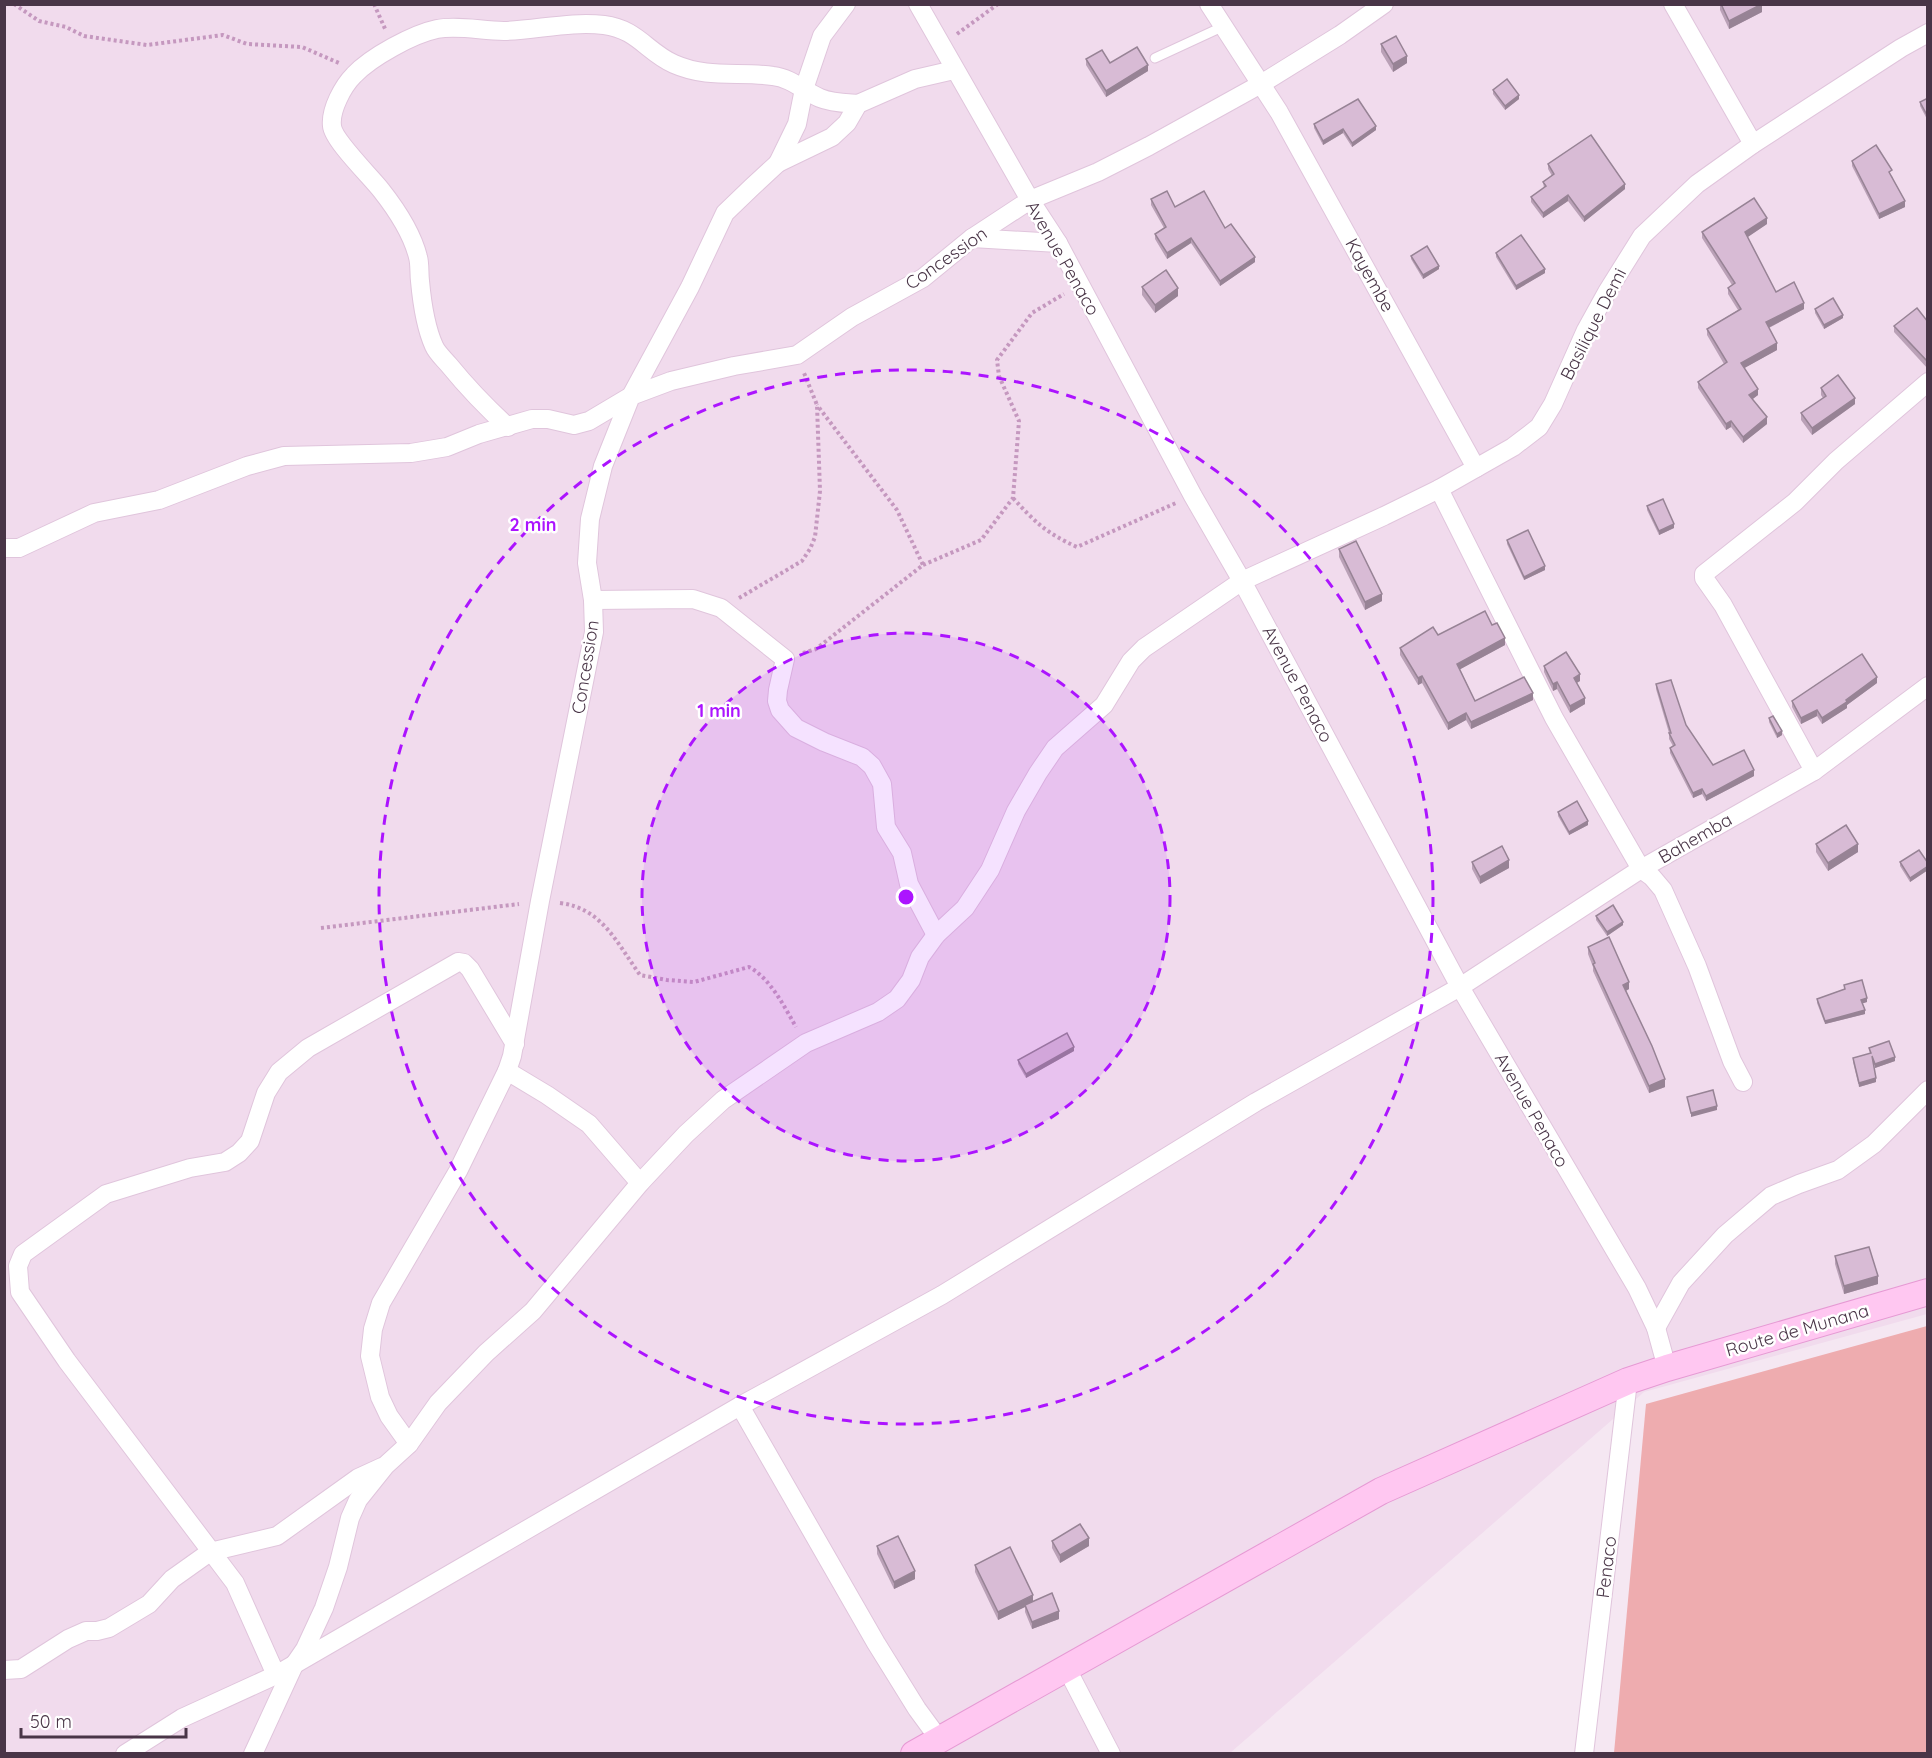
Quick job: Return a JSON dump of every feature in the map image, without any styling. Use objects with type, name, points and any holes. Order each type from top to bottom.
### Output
[{"type":"main road","name":"Route de Munana","points":[[914,1754],[1381,1491],[1628,1381],[1928,1292]]},
{"type":"street","points":[[778,164],[796,124],[804,89],[822,36],[846,4]]},
{"type":"street","name":"Avenue Penaco","points":[[918,4],[1030,200],[1058,243],[1461,987],[1637,1288],[1656,1328],[1667,1368]]},
{"type":"street","name":"Kayembe","points":[[1209,4],[1279,112],[1476,468]]},
{"type":"street","name":"Concession","points":[[409,1444],[388,1416],[380,1397],[370,1356],[373,1329],[381,1303],[458,1171],[507,1071],[515,1044],[540,901],[594,632],[593,600],[586,563],[590,519],[603,466],[631,396],[671,381],[734,366],[797,355],[852,317],[923,278],[972,238],[1030,200],[1149,146],[1261,84],[1340,35],[1384,4]]},
{"type":"street","points":[[1673,4],[1754,144]]},
{"type":"street","points":[[508,427],[487,408],[435,349],[428,330],[418,257],[407,230],[381,190],[331,129],[332,114],[353,75],[394,45],[437,29],[459,27],[502,31],[577,25],[604,25],[622,29],[638,37],[649,49],[674,64],[714,75],[773,75],[790,80],[828,100],[858,104],[915,79],[954,70]]},
{"type":"street","name":"Basilique Demi","points":[[386,1465],[409,1444],[438,1403],[486,1353],[532,1311],[640,1183],[686,1134],[723,1100],[806,1043],[878,1012],[897,999],[911,980],[920,957],[936,935],[966,908],[990,870],[1016,811],[1055,748],[1104,705],[1131,661],[1144,648],[1242,581],[1439,489],[1513,447],[1539,427],[1553,404],[1586,330],[1642,236],[1697,184],[1900,48],[1928,33]]},
{"type":"street","points":[[4,548],[19,548],[94,513],[159,500],[247,466],[284,456],[411,453],[447,447],[479,434],[532,419],[548,419],[574,425],[589,421],[631,396],[690,288],[725,213],[778,164],[832,137],[847,123],[858,104]]},
{"type":"street","points":[[972,238],[1058,243]]},
{"type":"street","points":[[1814,771],[1722,605],[1704,578],[1704,574],[1795,502],[1836,461],[1928,382]]},
{"type":"street","points":[[1439,489],[1554,718],[1641,869],[1652,877],[1663,890],[1697,966],[1732,1061],[1743,1082]]},
{"type":"street","points":[[593,600],[693,599],[721,609],[785,659],[778,690],[777,701],[780,710],[796,728],[862,757],[872,766],[882,783],[886,827],[902,853],[909,884],[936,935]]},
{"type":"street","name":"Bahemba","points":[[125,1754],[182,1718],[294,1665],[740,1406],[942,1295],[1256,1102],[1461,987],[1641,869],[1814,771],[1928,686]]},
{"type":"street","points":[[276,1675],[235,1583],[67,1361],[20,1292],[18,1266],[23,1254],[106,1194],[189,1168],[225,1162],[239,1153],[250,1140],[266,1093],[279,1072],[308,1048],[458,962],[464,963],[470,969],[515,1044]]},
{"type":"street","points":[[507,1071],[589,1124],[640,1183]]},
{"type":"street","points":[[1656,1328],[1681,1282],[1744,1218],[1771,1196],[1838,1170],[1874,1144],[1928,1090]]},
{"type":"street","name":"Penaco","points":[[1584,1754],[1628,1381]]},
{"type":"street","points":[[740,1406],[876,1643],[917,1709],[939,1739]]},
{"type":"street","points":[[4,1670],[21,1669],[86,1631],[109,1628],[149,1604],[172,1579],[210,1552],[277,1536],[358,1478],[386,1465]]},
{"type":"street","points":[[253,1754],[294,1665],[305,1649],[324,1608],[338,1567],[353,1509],[386,1465]]},
{"type":"street","points":[[1066,1667],[1111,1754]]},
{"type":"lane","points":[[1155,58],[1222,27]]},
{"type":"path","points":[[14,4],[39,21],[66,27],[84,36],[147,45],[223,35],[247,44],[302,47],[340,63],[353,75]]},
{"type":"path","points":[[374,4],[394,45]]},
{"type":"path","points":[[941,45],[998,4]]},
{"type":"path","points":[[785,659],[816,648],[923,565],[981,540],[1013,498],[1019,421],[999,376],[997,360],[1032,313],[1080,285]]},
{"type":"path","points":[[797,355],[818,405],[897,510],[923,565]]},
{"type":"path","points":[[721,609],[802,561],[810,549],[815,537],[820,491],[818,405]]},
{"type":"path","points":[[1013,498],[1038,525],[1053,537],[1077,547],[1193,496]]},
{"type":"path","points":[[321,928],[540,901],[576,905],[599,919],[640,975],[667,980],[694,981],[749,967],[759,972],[784,1006],[806,1043]]},
{"type":"shaded area","points":[[5,5],[1927,5],[1927,1314],[1644,1392],[1230,1753],[5,1754]]},
{"type":"shaded area","points":[[1927,1326],[1927,1753],[1614,1753],[1646,1404]]},
{"type":"building","points":[[1721,4],[1762,4],[1729,21]]},
{"type":"building","points":[[1396,36],[1407,56],[1393,64],[1381,44]]},
{"type":"building","points":[[1137,47],[1148,65],[1106,91],[1086,59],[1102,50],[1110,63]]},
{"type":"building","points":[[1507,79],[1519,95],[1505,106],[1493,90]]},
{"type":"building","points":[[1928,98],[1928,117],[1920,102]]},
{"type":"building","points":[[1358,99],[1376,126],[1352,143],[1343,129],[1323,141],[1314,124]]},
{"type":"building","points":[[1591,135],[1625,184],[1584,217],[1568,195],[1543,213],[1531,197],[1546,186],[1543,182],[1554,174],[1548,164]]},
{"type":"building","points":[[1876,145],[1892,170],[1889,172],[1905,201],[1879,214],[1852,161]]},
{"type":"building","points":[[1167,191],[1175,207],[1204,191],[1225,228],[1231,224],[1255,257],[1220,281],[1191,238],[1167,253],[1155,234],[1166,227],[1151,199]]},
{"type":"building","points":[[1754,198],[1767,218],[1745,232],[1776,292],[1794,282],[1804,303],[1766,322],[1777,343],[1741,363],[1758,389],[1749,395],[1767,417],[1743,437],[1731,421],[1726,424],[1698,382],[1727,362],[1707,329],[1741,309],[1728,288],[1735,283],[1702,232]]},
{"type":"building","points":[[1521,235],[1545,269],[1516,286],[1496,253]]},
{"type":"building","points":[[1427,246],[1439,266],[1423,275],[1411,256]]},
{"type":"building","points":[[1166,270],[1178,288],[1155,305],[1142,287]]},
{"type":"building","points":[[1833,298],[1843,315],[1824,325],[1815,309]]},
{"type":"building","points":[[1917,308],[1928,322],[1928,362],[1894,326]]},
{"type":"building","points":[[1838,375],[1855,398],[1812,428],[1801,413],[1826,396],[1821,388]]},
{"type":"building","points":[[1663,499],[1674,524],[1659,531],[1647,506]]},
{"type":"building","points":[[1528,530],[1545,566],[1524,577],[1507,540]]},
{"type":"building","points":[[1356,541],[1382,594],[1365,602],[1339,549]]},
{"type":"building","points":[[1485,611],[1492,625],[1497,623],[1505,638],[1457,664],[1475,701],[1524,677],[1533,693],[1471,722],[1466,713],[1448,723],[1422,676],[1418,678],[1400,648],[1433,627],[1438,635]]},
{"type":"building","points":[[1566,652],[1580,674],[1574,678],[1585,698],[1570,706],[1557,682],[1553,684],[1544,666]]},
{"type":"building","points":[[1862,654],[1877,677],[1846,700],[1847,702],[1822,718],[1817,710],[1801,718],[1792,701]]},
{"type":"building","points":[[1671,680],[1686,725],[1713,765],[1744,750],[1754,770],[1706,796],[1702,789],[1693,793],[1670,748],[1675,745],[1669,733],[1671,733],[1656,684]]},
{"type":"building","points":[[1773,716],[1782,731],[1777,734],[1769,718]]},
{"type":"building","points":[[1577,801],[1588,821],[1569,832],[1558,812]]},
{"type":"building","points":[[1846,825],[1858,844],[1828,863],[1816,844]]},
{"type":"building","points":[[1502,846],[1509,860],[1480,877],[1472,862]]},
{"type":"building","points":[[1919,850],[1928,866],[1910,878],[1900,862]]},
{"type":"building","points":[[1613,905],[1623,922],[1607,932],[1596,916]]},
{"type":"building","points":[[1609,937],[1629,982],[1623,985],[1665,1079],[1649,1086],[1593,964],[1595,963],[1588,947]]},
{"type":"building","points":[[1862,980],[1867,998],[1861,1000],[1865,1010],[1825,1021],[1817,999],[1845,989],[1844,985]]},
{"type":"building","points":[[1067,1033],[1074,1047],[1026,1074],[1018,1060]]},
{"type":"building","points":[[1889,1041],[1895,1057],[1875,1064],[1872,1056],[1876,1078],[1859,1083],[1853,1058],[1871,1053],[1869,1048]]},
{"type":"building","points":[[1713,1090],[1717,1106],[1691,1113],[1687,1097]]},
{"type":"building","points":[[1869,1247],[1878,1276],[1844,1286],[1835,1256]]},
{"type":"building","points":[[1080,1524],[1089,1538],[1060,1555],[1052,1541]]},
{"type":"building","points":[[898,1536],[915,1571],[894,1582],[877,1546]]},
{"type":"building","points":[[1010,1547],[1033,1595],[998,1612],[975,1565]]},
{"type":"building","points":[[1052,1593],[1059,1611],[1032,1622],[1025,1605]]}]
